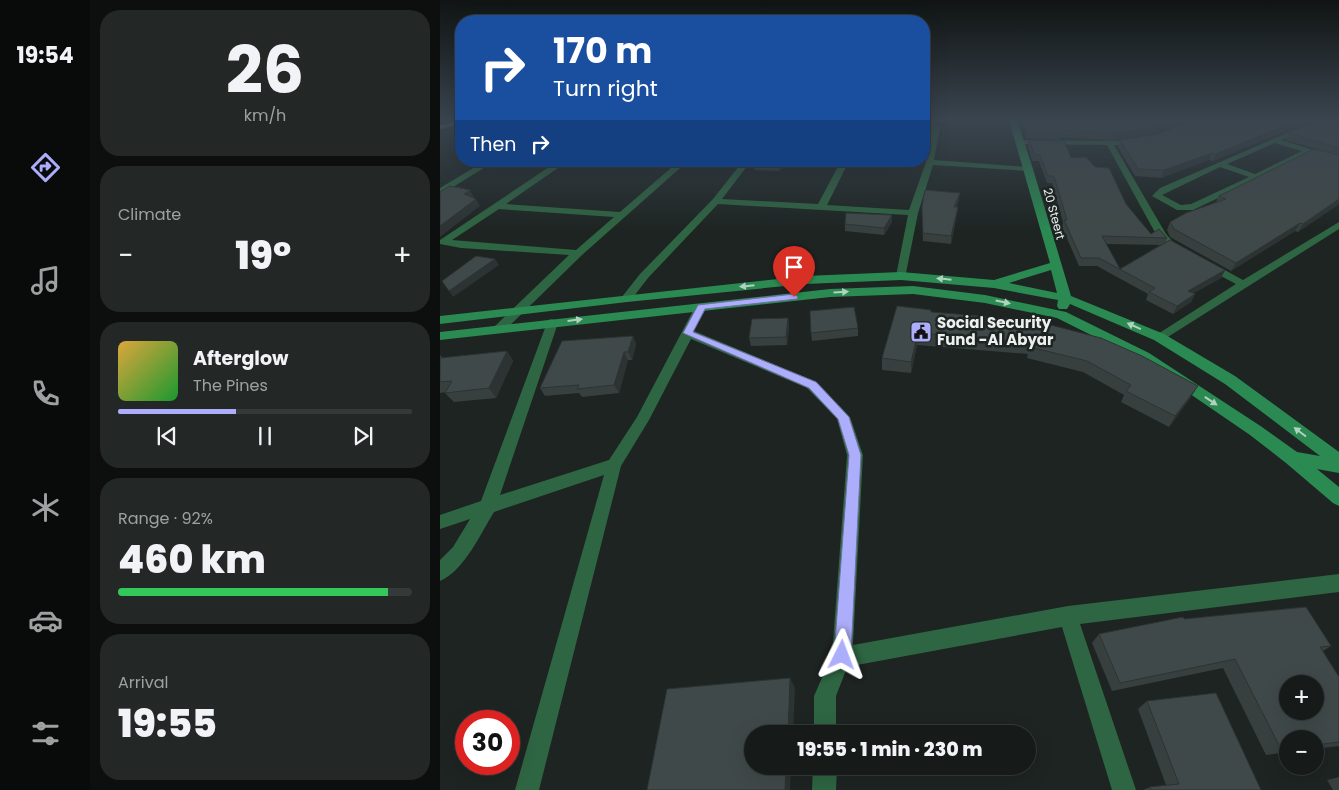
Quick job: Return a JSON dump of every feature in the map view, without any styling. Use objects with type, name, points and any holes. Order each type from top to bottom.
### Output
[{"type":"street","points":[[931,157],[930,162],[1029,169]]},
{"type":"street","name":"20 Steert","points":[[1025,157],[1065,298],[1061,314]]},
{"type":"street","points":[[1117,157],[1162,236],[1179,250]]},
{"type":"street","points":[[1238,157],[1163,190],[1156,196],[1187,209],[1202,205],[1297,157]]},
{"type":"street","points":[[1221,164],[1257,177]]},
{"type":"street","points":[[440,192],[481,167]]},
{"type":"street","points":[[441,242],[555,167]]},
{"type":"street","points":[[499,329],[578,253],[677,167]]},
{"type":"street","points":[[627,298],[644,276],[716,200],[742,167]]},
{"type":"street","points":[[821,207],[842,167]]},
{"type":"street","points":[[901,276],[912,213],[928,167]]},
{"type":"street","points":[[716,200],[912,213]]},
{"type":"street","points":[[498,206],[622,215]]},
{"type":"street","points":[[1159,337],[1339,224]]},
{"type":"street","points":[[441,242],[578,253]]},
{"type":"street","points":[[1195,258],[1243,284]]},
{"type":"street","points":[[994,284],[1056,265]]},
{"type":"street","points":[[440,320],[805,280],[901,276],[994,284],[1065,298],[1159,337],[1230,380],[1339,461]]},
{"type":"street","points":[[440,336],[830,292],[913,290],[984,299],[1061,314],[1144,356],[1256,431],[1292,458],[1339,498]]},
{"type":"street","points":[[527,790],[614,465],[642,420],[701,307]]},
{"type":"street","points":[[440,572],[459,552],[488,506],[552,323]]},
{"type":"street","points":[[688,333],[812,385],[843,417],[855,455],[842,655],[825,696],[825,725]]},
{"type":"street","points":[[1292,458],[1306,462],[1339,466]]},
{"type":"street","points":[[440,522],[614,465]]},
{"type":"street","points":[[842,655],[857,655],[1068,616],[1339,583]]},
{"type":"street","points":[[1068,616],[1124,790]]},
{"type":"street","points":[[824,790],[825,775]]},
{"type":"building","points":[[1041,157],[1086,157],[1095,167],[1109,168],[1126,204],[1140,221],[1151,234],[1159,229],[1167,238],[1102,236],[1120,269],[1170,240],[1225,270],[1188,291],[1195,294],[1177,306],[1149,292],[1155,288],[1099,258],[1081,258],[1064,220],[1067,220],[1054,176],[1048,176]]},
{"type":"building","points":[[1130,157],[1201,157],[1164,170],[1138,169]]},
{"type":"building","points":[[1298,157],[1339,157],[1339,199],[1303,224],[1300,223],[1236,263],[1174,229],[1170,222],[1186,213],[1226,199],[1219,196]]},
{"type":"building","points":[[450,186],[470,190],[464,194],[476,199],[440,226],[440,192]]},
{"type":"building","points":[[925,190],[960,193],[954,207],[958,207],[951,236],[923,233],[922,207]]},
{"type":"building","points":[[846,213],[892,215],[884,228],[845,224]]},
{"type":"building","points":[[476,256],[495,259],[449,291],[442,281]]},
{"type":"building","points":[[897,306],[931,310],[931,312],[1031,320],[1101,338],[1142,356],[1198,386],[1175,416],[1126,391],[1131,385],[1087,361],[1030,347],[1031,343],[918,333],[911,362],[882,358]]},
{"type":"building","points":[[854,307],[858,328],[811,333],[810,311]]},
{"type":"building","points":[[788,318],[786,337],[749,338],[752,319]]},
{"type":"building","points":[[633,336],[628,352],[624,352],[614,385],[577,389],[579,385],[540,388],[562,341]]},
{"type":"building","points":[[507,351],[489,388],[445,393],[452,381],[440,382],[440,358]]},
{"type":"building","points":[[1306,607],[1331,646],[1320,647],[1339,677],[1339,742],[1324,744],[1324,730],[1279,730],[1279,745],[1235,659],[1120,683],[1099,634],[1183,617],[1184,619]]},
{"type":"building","points":[[790,678],[788,725],[744,725],[744,775],[786,775],[785,790],[647,790],[667,689]]},
{"type":"building","points":[[1216,693],[1261,790],[1151,790],[1150,787],[1179,784],[1147,701]]},
{"type":"place","name":"Social Security Fund -Al Abyar","points":[[921,332]]},
{"type":"route","points":[[794,297],[701,307],[688,333],[812,385],[843,417],[855,455],[842,655]]}]
